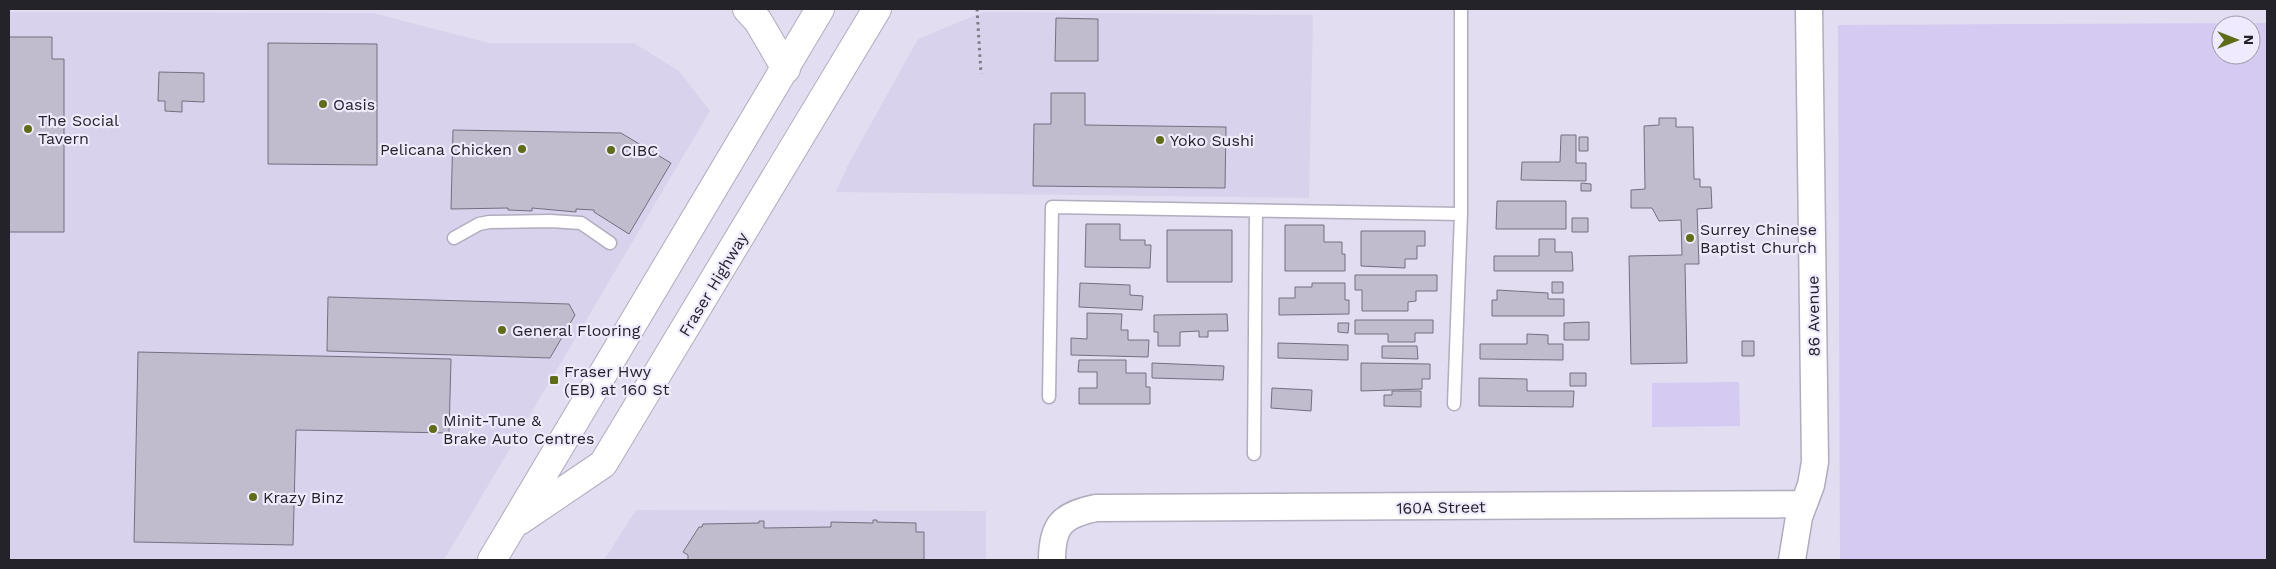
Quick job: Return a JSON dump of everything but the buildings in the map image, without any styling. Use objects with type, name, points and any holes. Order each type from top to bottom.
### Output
[{"type":"main road","points":[[747,9],[758,21],[786,69]]},
{"type":"main road","name":"Fraser Highway","points":[[492,560],[820,9]]},
{"type":"main road","name":"Fraser Highway","points":[[513,525],[603,464],[877,9]]},
{"type":"street","name":"86 Avenue","points":[[1792,560],[1799,517],[1811,485],[1815,462],[1809,9]]},
{"type":"street","name":"160A Street","points":[[1052,560],[1055,532],[1059,525],[1071,514],[1112,507],[1240,509],[1804,504]]},
{"type":"lane","points":[[1454,404],[1461,214],[1461,9]]},
{"type":"lane","points":[[1050,397],[1052,207],[1461,214]]},
{"type":"lane","points":[[1254,454],[1256,211]]},
{"type":"lane","points":[[454,238],[479,224],[489,222],[550,221],[581,223],[610,243]]},
{"type":"path","points":[[977,9],[981,74]]},
{"type":"shaded area","points":[[9,12],[373,13],[489,43],[634,43],[679,71],[710,111],[444,560],[9,560]]},
{"type":"shaded area","points":[[983,12],[1313,15],[1309,198],[836,192],[848,165],[918,39]]},
{"type":"shaded area","points":[[2211,23],[2211,65],[2261,65],[2261,23],[2267,23],[2267,560],[1840,560],[1838,25]]},
{"type":"shaded area","points":[[1739,382],[1740,426],[1652,427],[1652,383]]},
{"type":"shaded area","points":[[636,510],[986,511],[986,560],[604,560]]},
{"type":"place","name":"Oasis","points":[[323,104]]},
{"type":"place","name":"The Social Tavern","points":[[28,129]]},
{"type":"place","name":"Yoko Sushi","points":[[1160,140]]},
{"type":"place","name":"Pelicana Chicken","points":[[522,149]]},
{"type":"place","name":"CIBC","points":[[611,150]]},
{"type":"place","name":"Surrey Chinese Baptist Church","points":[[1690,238]]},
{"type":"place","name":"General Flooring","points":[[502,330]]},
{"type":"place","name":"Fraser Hwy (EB) at 160 St","points":[[554,380]]},
{"type":"place","name":"Minit-Tune & Brake Auto Centres","points":[[433,429]]},
{"type":"place","name":"Krazy Binz","points":[[253,497]]}]
